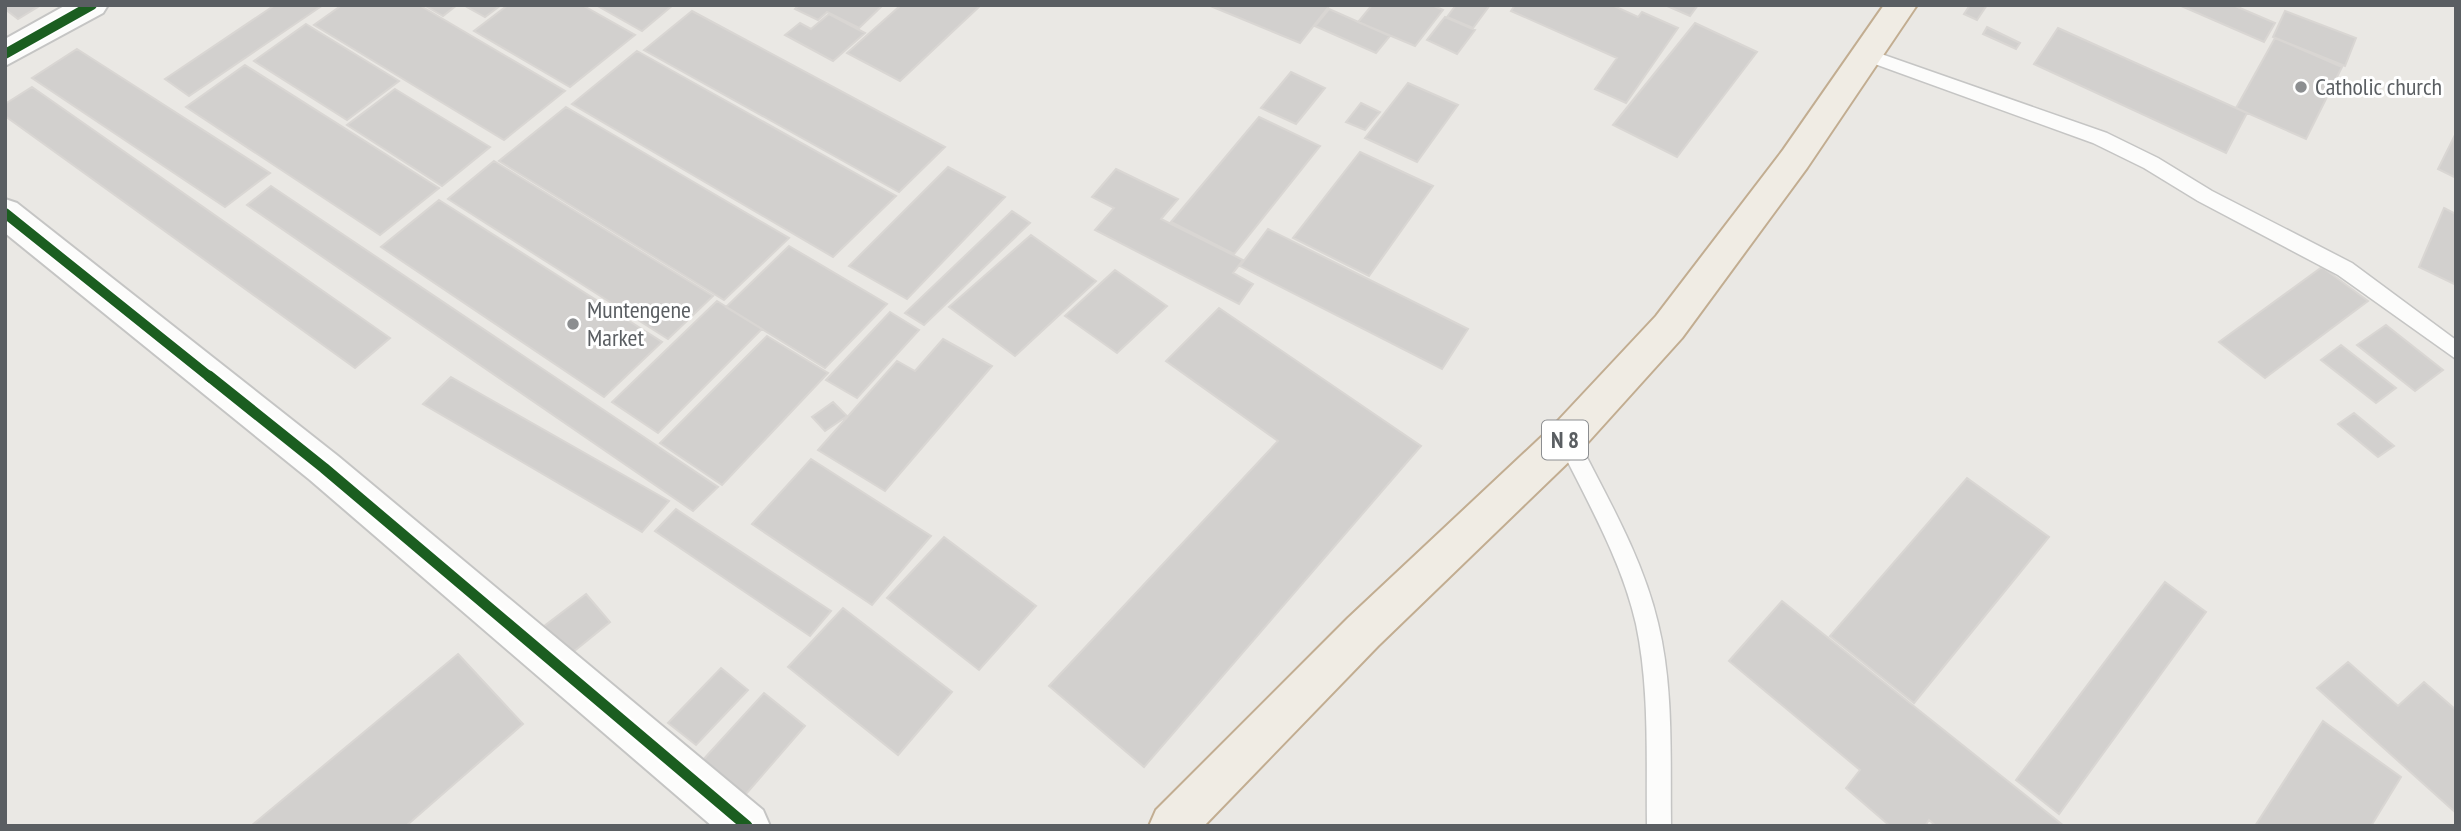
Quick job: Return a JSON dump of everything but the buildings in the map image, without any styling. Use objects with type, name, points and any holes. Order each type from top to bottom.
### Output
[{"type":"highway","name":"N 8","points":[[1172,826],[1363,632],[1567,438],[1670,327],[1795,159],[1901,5]]},
{"type":"street","points":[[5,54],[92,5]]},
{"type":"street","points":[[5,213],[324,468],[747,826]]},
{"type":"lane","points":[[1867,55],[2100,138],[2151,163],[2345,270],[2456,351]]},
{"type":"lane","points":[[1567,438],[1631,575],[1646,622],[1654,665],[1659,826]]},
{"type":"cycle path","points":[[5,54],[92,5]]},
{"type":"cycle path","points":[[5,213],[324,468],[747,826]]},
{"type":"place","name":"Catholic church","points":[[2301,87]]},
{"type":"place","name":"Muntengene Market","points":[[573,324]]}]
